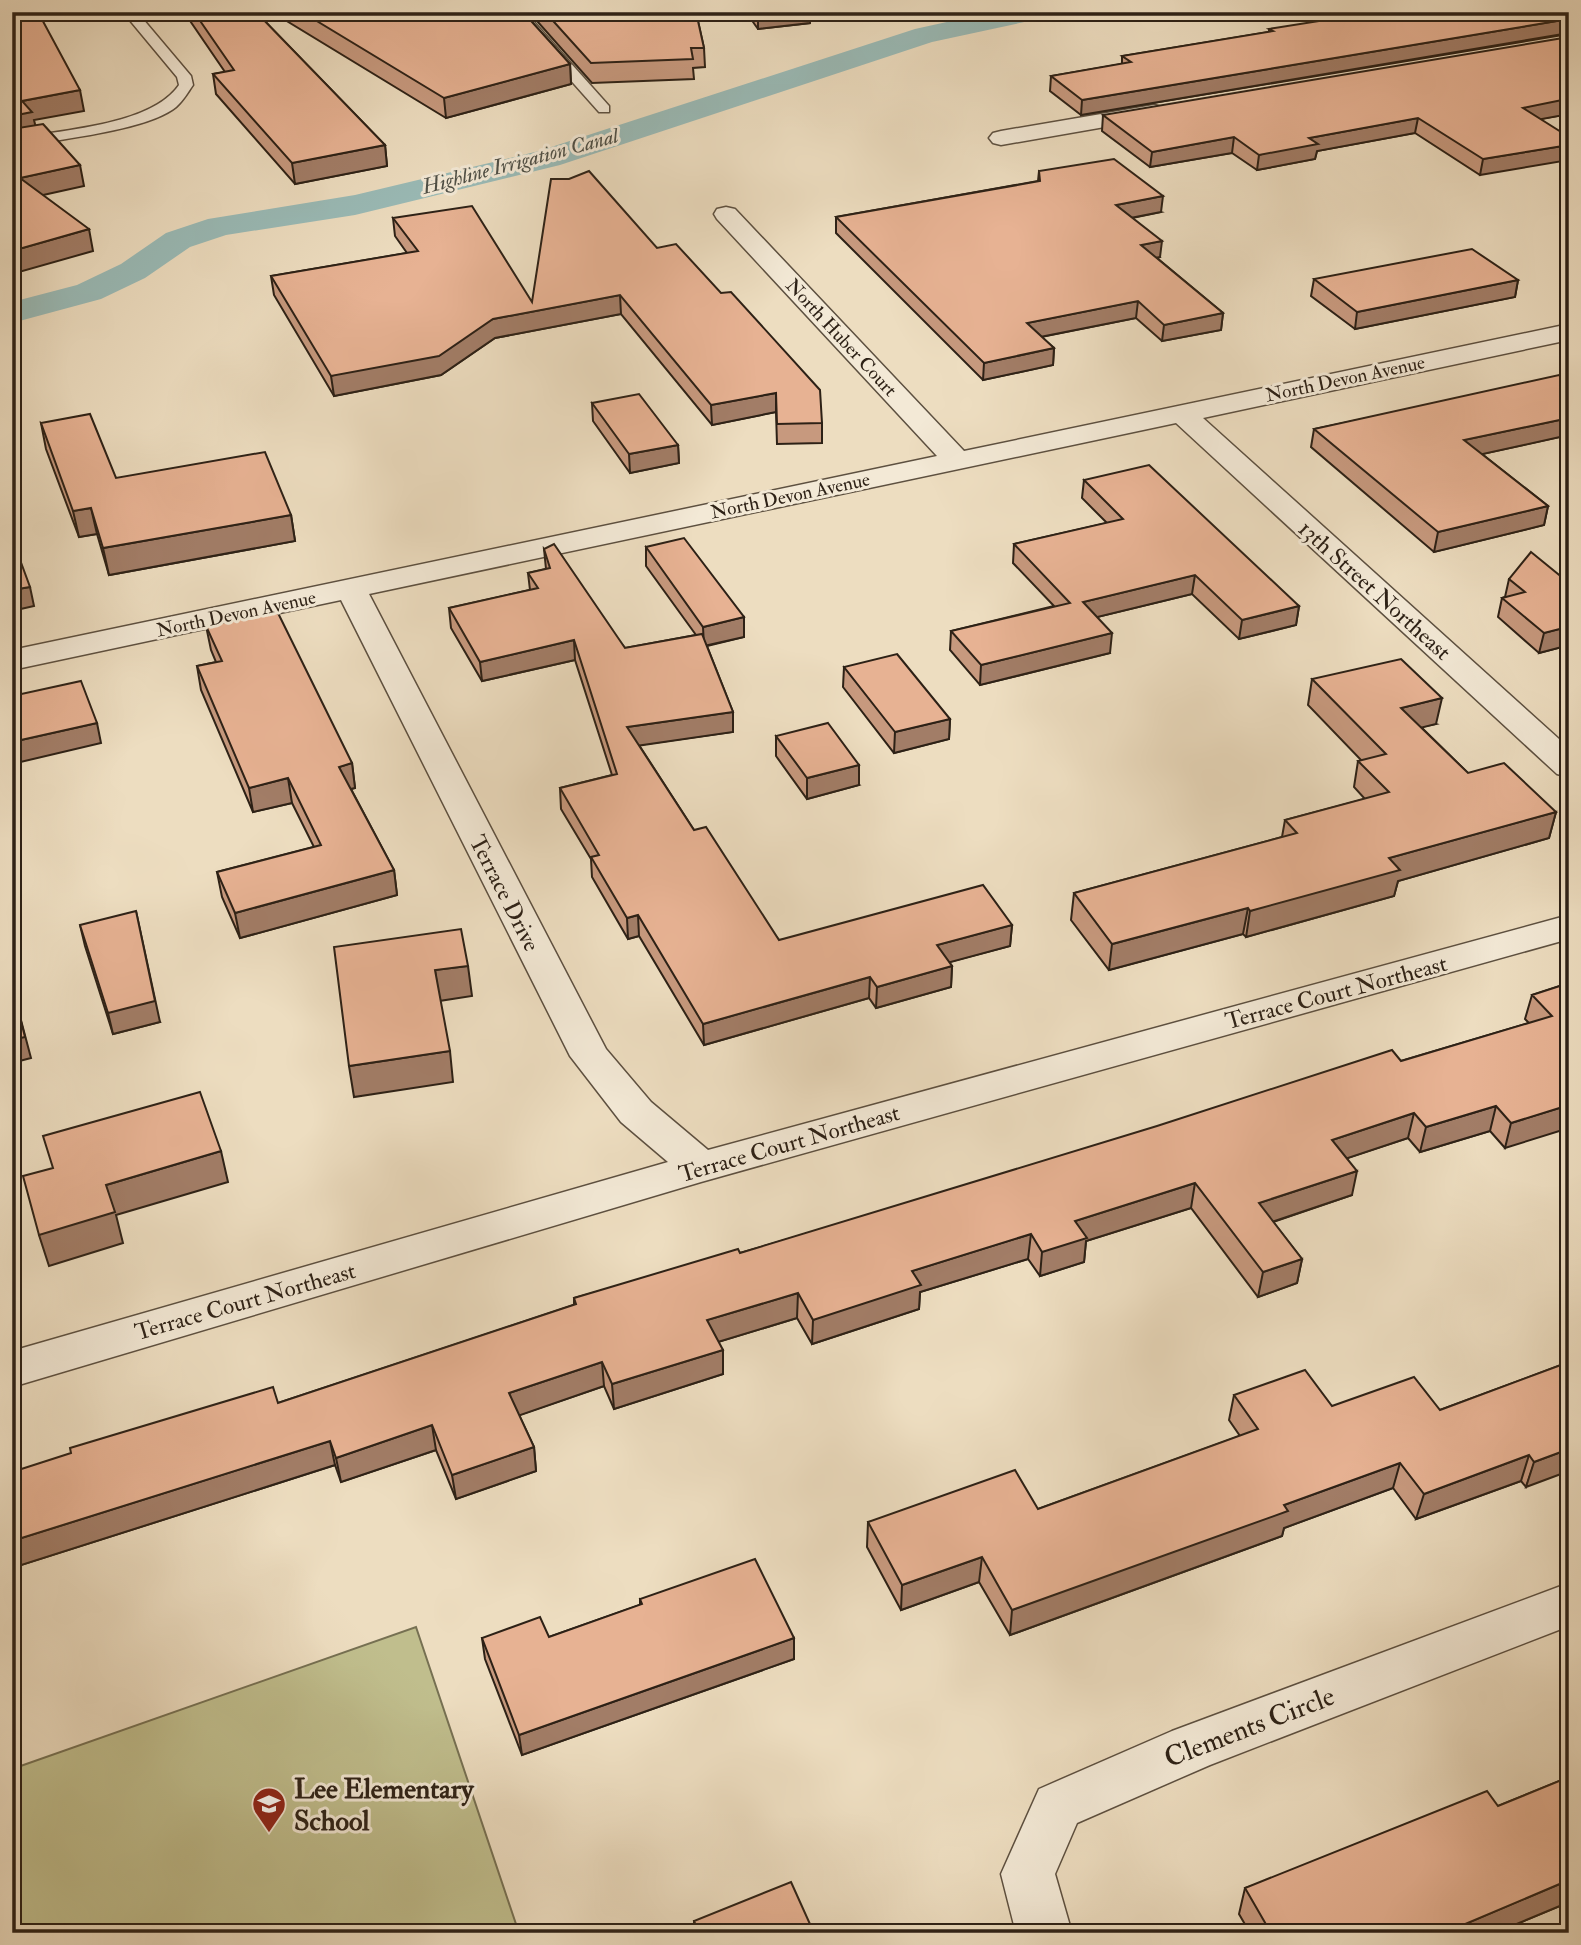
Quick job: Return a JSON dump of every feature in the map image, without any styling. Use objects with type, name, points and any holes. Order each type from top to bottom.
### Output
[{"type":"street","points":[[1001,138],[1177,108]]},
{"type":"street","name":"North Huber Court","points":[[726,214],[957,460]]},
{"type":"street","name":"North Devon Avenue","points":[[12,660],[1569,332]]},
{"type":"street","name":"13th Street Northeast","points":[[1182,414],[1569,767]]},
{"type":"street","name":"Terrace Drive","points":[[351,589],[590,1056],[636,1112],[701,1167]]},
{"type":"street","name":"Terrace Court Northeast","points":[[12,1369],[701,1167],[1569,928]]},
{"type":"street","name":"Clements Circle","points":[[1044,1933],[1028,1874],[1058,1806],[1191,1748],[1569,1604]]},
{"type":"lane","points":[[12,144],[139,116],[167,106],[177,97],[186,85],[184,76],[130,12]]},
{"type":"lane","points":[[517,12],[604,109]]},
{"type":"shaded area","name":"Lee Elementary School","points":[[416,1627],[519,1933],[12,1933],[12,1769]]},
{"type":"building","points":[[12,12],[38,12],[80,90],[22,101],[32,112],[12,116]]},
{"type":"building","points":[[194,12],[256,12],[385,145],[292,163],[213,74],[234,70]]},
{"type":"building","points":[[302,12],[523,12],[570,64],[444,98]]},
{"type":"building","points":[[545,12],[696,12],[704,48],[691,48],[693,59],[591,63]]},
{"type":"building","points":[[1376,12],[1569,12],[1569,19],[1082,100],[1051,76],[1131,62],[1122,56]]},
{"type":"building","points":[[1569,37],[1569,95],[1562,96],[1567,99],[1523,108],[1569,137],[1569,145],[1483,159],[1418,118],[1309,138],[1318,144],[1259,155],[1234,137],[1152,152],[1103,115]]},
{"type":"building","points":[[43,124],[80,165],[20,178],[89,229],[12,251],[12,129]]},
{"type":"building","points":[[1114,159],[1163,196],[1116,205],[1162,241],[1141,245],[1223,313],[1164,325],[1138,301],[1027,323],[1054,348],[984,363],[836,217],[1040,181],[1039,171]]},
{"type":"building","points":[[589,171],[657,248],[676,244],[721,293],[731,292],[820,390],[822,423],[777,424],[776,393],[711,405],[620,295],[493,319],[439,356],[331,376],[271,276],[418,251],[393,218],[472,206],[532,302],[551,179],[569,179]]},
{"type":"building","points":[[1472,249],[1518,280],[1357,312],[1314,279]]},
{"type":"building","points":[[1559,375],[1562,378],[1569,376],[1569,418],[1464,440],[1548,506],[1438,532],[1314,429]]},
{"type":"building","points":[[639,394],[678,445],[629,454],[592,403]]},
{"type":"building","points":[[90,414],[116,478],[265,452],[291,515],[103,548],[91,508],[73,511],[41,423]]},
{"type":"building","points":[[1149,465],[1299,606],[1242,620],[1195,575],[1083,602],[1112,633],[981,665],[951,631],[1070,603],[1014,544],[1123,519],[1084,480]]},
{"type":"building","points":[[12,538],[30,587],[12,590]]},
{"type":"building","points":[[684,538],[744,617],[703,627],[646,547]]},
{"type":"building","points":[[554,544],[625,648],[702,634],[733,712],[627,727],[694,830],[706,827],[779,940],[983,885],[1012,925],[937,945],[952,966],[877,987],[870,977],[703,1024],[638,915],[627,918],[591,857],[599,855],[560,788],[617,774],[574,640],[480,662],[449,608],[538,588],[528,573],[550,568],[544,549]]},
{"type":"building","points":[[1531,552],[1569,583],[1569,629],[1567,627],[1544,633],[1502,598],[1525,592],[1509,579]]},
{"type":"building","points":[[277,611],[352,763],[339,767],[394,870],[235,913],[217,872],[321,845],[288,778],[249,788],[197,666],[222,661],[206,626]]},
{"type":"building","points":[[897,654],[950,719],[895,732],[844,667]]},
{"type":"building","points":[[1401,659],[1442,698],[1401,708],[1468,773],[1504,763],[1556,812],[1389,858],[1400,870],[1250,911],[1248,908],[1112,944],[1074,893],[1297,833],[1285,820],[1389,792],[1358,761],[1386,754],[1312,679]]},
{"type":"building","points":[[81,681],[97,723],[12,742],[12,696]]},
{"type":"building","points":[[828,723],[859,765],[807,778],[776,736]]},
{"type":"building","points":[[136,911],[155,1001],[108,1013],[80,925]]},
{"type":"building","points":[[461,929],[468,966],[435,970],[450,1051],[349,1066],[334,947]]},
{"type":"building","points":[[1569,983],[1569,1105],[1511,1123],[1496,1106],[1426,1127],[1414,1113],[1332,1140],[1357,1171],[1259,1203],[1302,1259],[1263,1272],[1195,1183],[1075,1221],[1087,1238],[1042,1252],[1031,1234],[912,1271],[921,1285],[813,1320],[798,1293],[707,1320],[723,1350],[612,1384],[602,1362],[509,1393],[534,1447],[452,1475],[432,1425],[336,1458],[330,1441],[12,1541],[12,1472],[71,1453],[70,1448],[273,1387],[278,1403],[576,1304],[574,1298],[738,1249],[740,1253],[1157,1126],[1392,1050],[1401,1061],[1552,1016],[1532,995]]},
{"type":"building","points":[[12,991],[25,1037],[12,1040]]},
{"type":"building","points":[[200,1092],[221,1151],[106,1185],[115,1212],[39,1235],[23,1176],[53,1168],[43,1136]]},
{"type":"building","points":[[1569,1362],[1569,1449],[1534,1462],[1529,1455],[1424,1494],[1400,1463],[1284,1505],[1288,1511],[1012,1610],[982,1557],[902,1585],[868,1522],[1015,1470],[1038,1509],[1258,1429],[1234,1395],[1305,1370],[1332,1406],[1414,1377],[1440,1410]]},
{"type":"building","points":[[755,1559],[794,1638],[519,1735],[482,1638],[540,1617],[549,1637],[642,1604],[640,1599]]},
{"type":"building","points":[[1569,1777],[1569,1880],[1444,1933],[1271,1933],[1245,1888],[1487,1791],[1498,1806]]},
{"type":"building","points":[[791,1882],[814,1933],[699,1933],[694,1921]]},
{"type":"waterway","name":"Highline Irrigation Canal","points":[[12,313],[89,292],[133,271],[178,240],[220,226],[355,205],[549,158],[925,35],[1033,12]]},
{"type":"place","name":"Lee Elementary School","points":[[269,1834]]}]
